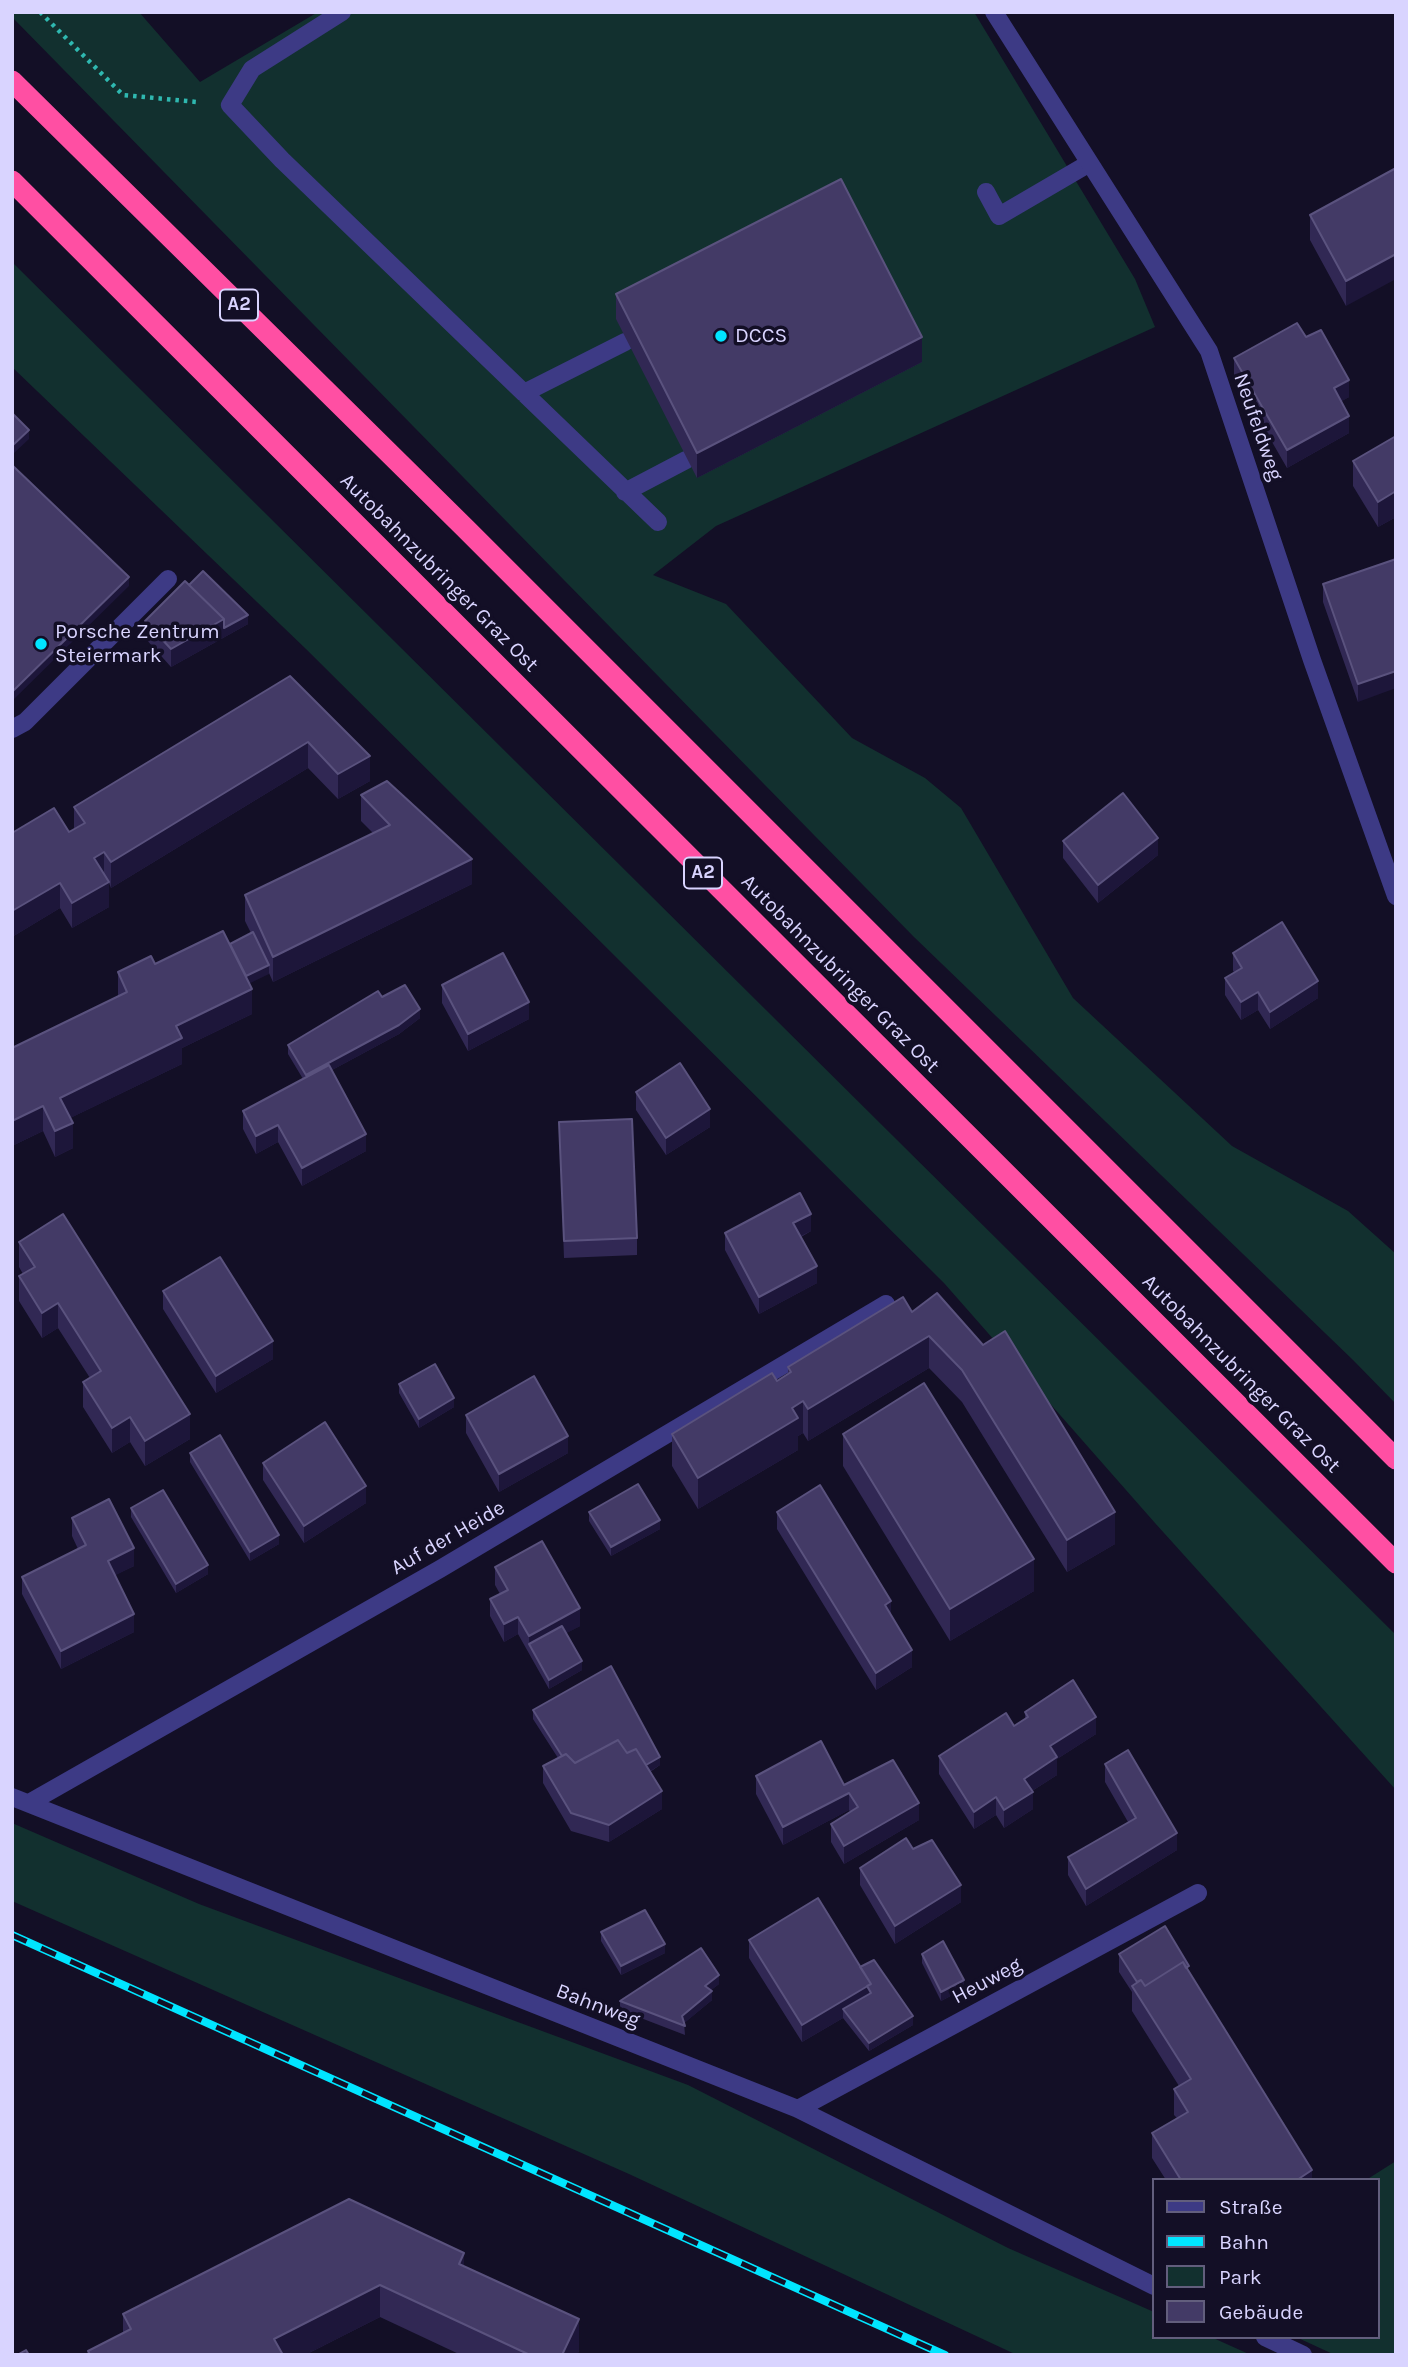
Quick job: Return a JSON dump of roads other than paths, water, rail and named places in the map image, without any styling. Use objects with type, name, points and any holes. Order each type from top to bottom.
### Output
[{"type":"highway","name":"A2","points":[[12,81],[466,528],[1396,1459]]},
{"type":"highway","name":"Autobahnzubringer Graz Ost","points":[[12,181],[1396,1563]]},
{"type":"street","points":[[342,12],[252,69],[230,105],[282,160],[658,522]]},
{"type":"street","name":"Neufeldweg","points":[[994,12],[1209,351],[1312,660],[1396,896]]},
{"type":"street","points":[[986,192],[999,216],[1088,164]]},
{"type":"street","points":[[524,393],[625,342]]},
{"type":"street","points":[[625,492],[686,460]]},
{"type":"street","points":[[12,730],[25,722],[167,579]]},
{"type":"street","name":"Auf der Heide","points":[[20,1800],[440,1569],[886,1304]]},
{"type":"street","name":"Bahnweg","points":[[20,1800],[798,2109],[1152,2285]]},
{"type":"street","name":"Heuweg","points":[[798,2109],[1198,1893]]},
{"type":"street","points":[[1269,2339],[1303,2355]]},
{"type":"railway","points":[[12,1935],[945,2355]]},
{"type":"place","name":"DCCS","points":[[721,336]]},
{"type":"place","name":"Porsche Zentrum Steiermark","points":[[41,644]]}]
